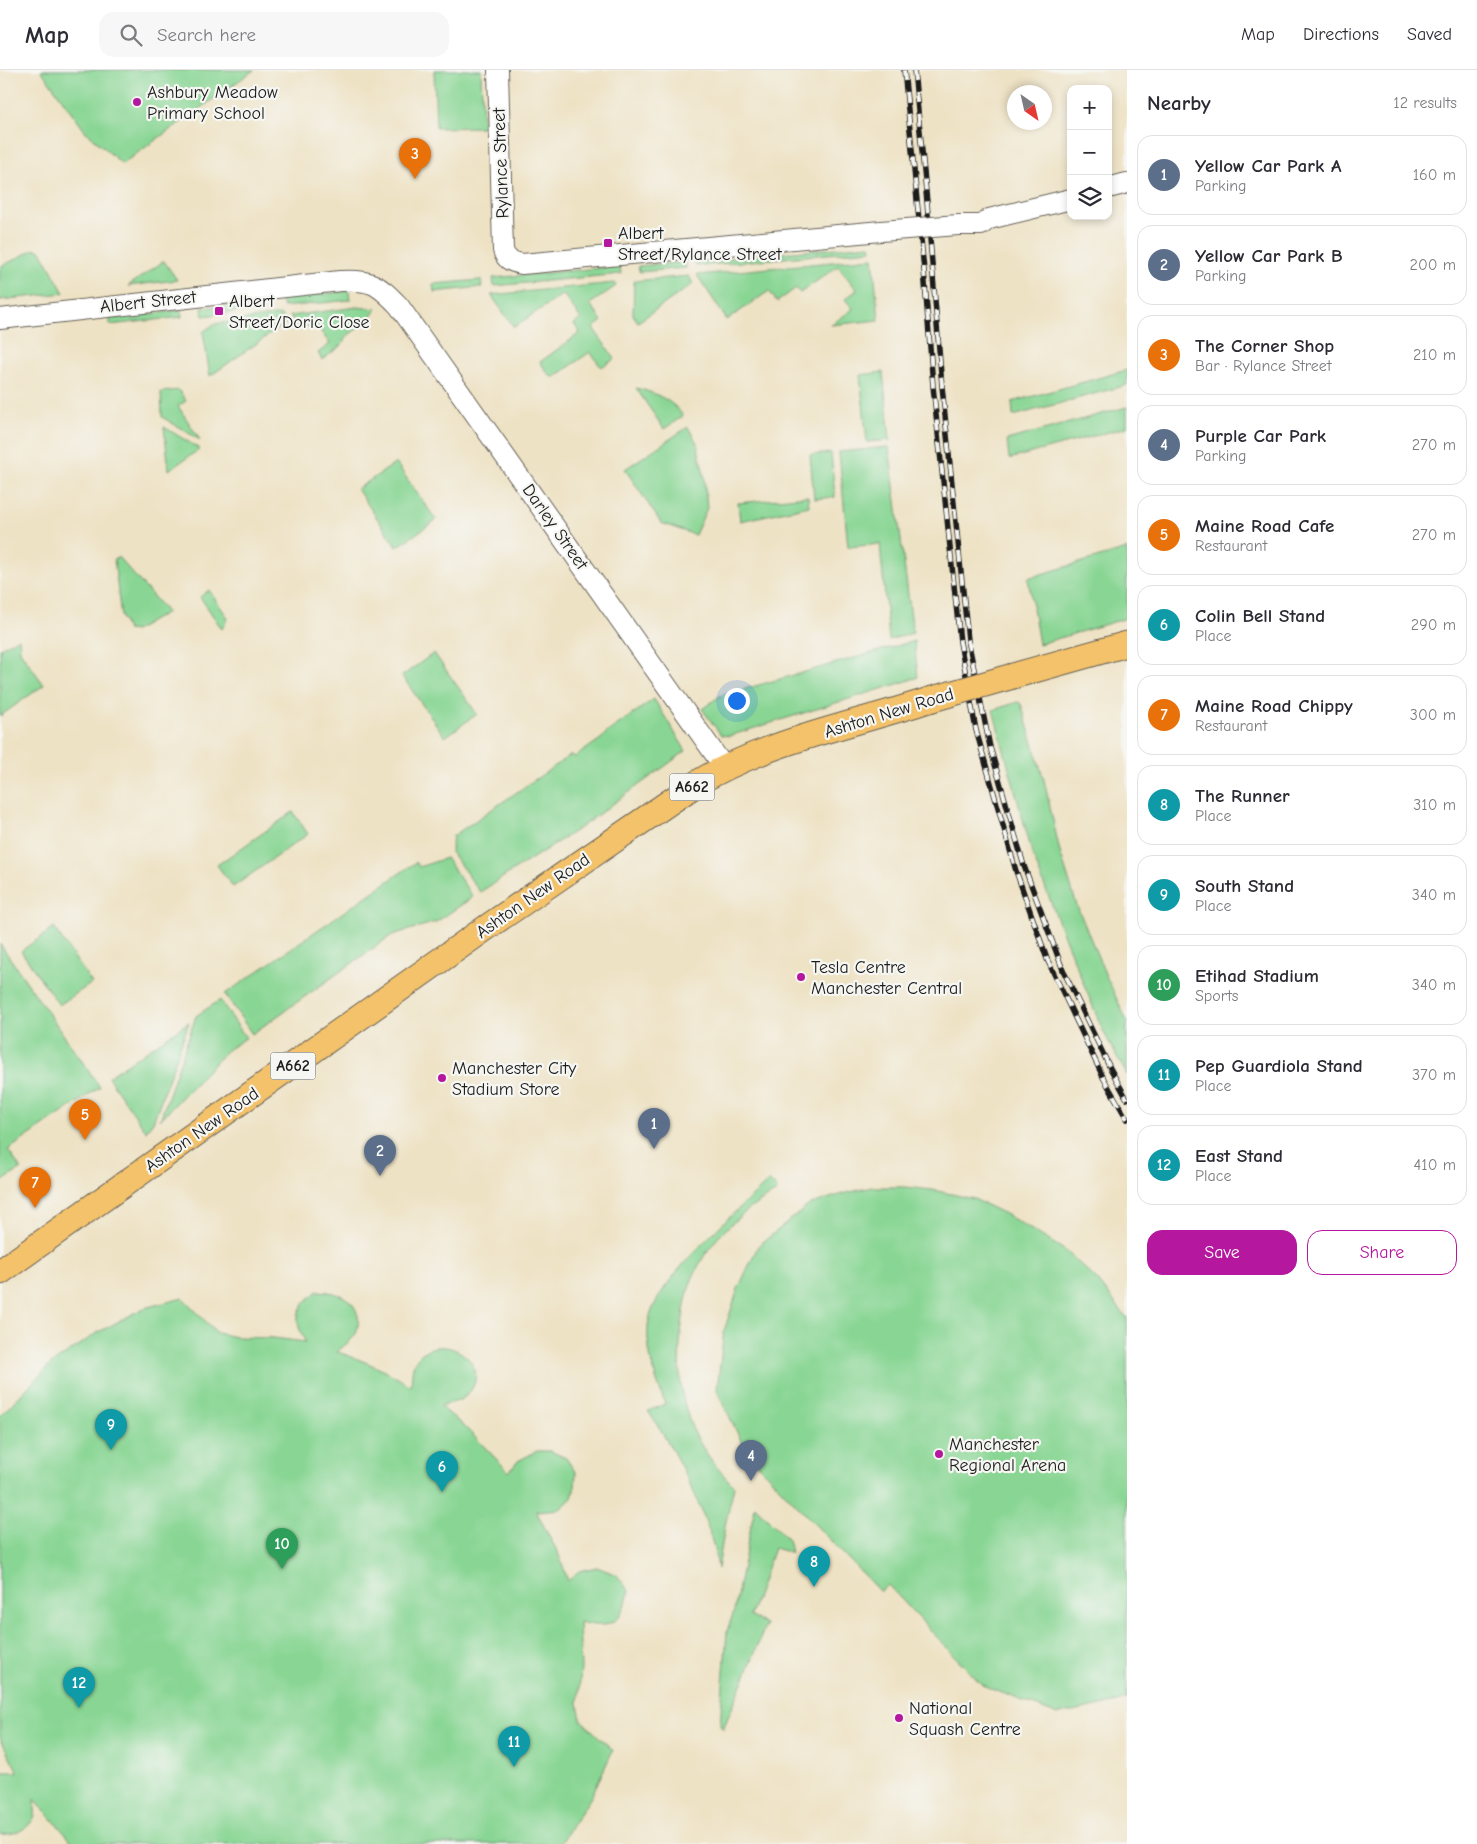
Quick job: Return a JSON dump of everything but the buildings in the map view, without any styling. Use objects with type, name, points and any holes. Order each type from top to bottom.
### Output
[{"type":"main road","name":"Ashton New Road","points":[[0,1272],[483,930],[627,830],[724,767],[753,754],[929,700],[1127,644]]},
{"type":"street","name":"Rylance Street","points":[[498,70],[503,250],[505,256],[512,262],[522,264],[958,224],[981,224],[989,219],[1067,199]]},
{"type":"street","points":[[1112,187],[1127,183]]},
{"type":"street","name":"Albert Street","points":[[0,319],[340,281],[356,280],[370,282],[383,289]]},
{"type":"street","name":"Darley Street","points":[[383,289],[399,306],[724,767]]},
{"type":"green space","name":"Ashbury Meadow Primary School","points":[[41,70],[254,70],[122,164],[85,131]]},
{"type":"green space","points":[[434,70],[481,70],[483,127],[436,128]]},
{"type":"green space","points":[[870,245],[871,250],[696,266],[695,261]]},
{"type":"green space","points":[[35,249],[41,251],[64,293],[0,300],[0,267]]},
{"type":"green space","points":[[873,258],[879,320],[831,325],[853,309],[845,299],[857,290],[838,266],[800,293],[796,288],[777,302],[769,291],[727,320],[697,275]]},
{"type":"green space","points":[[164,261],[177,280],[128,286]]},
{"type":"green space","points":[[685,262],[686,268],[639,272],[638,266]]},
{"type":"green space","points":[[620,266],[621,274],[494,286],[493,278]]},
{"type":"green space","points":[[689,276],[693,284],[638,322],[633,315],[634,281]]},
{"type":"green space","points":[[481,280],[482,287],[434,292],[433,284]]},
{"type":"green space","points":[[615,283],[616,286],[590,304],[602,321],[593,328],[615,359],[601,367],[590,352],[555,377],[550,376],[540,362],[580,333],[574,324],[581,319],[563,294],[514,327],[491,295]]},
{"type":"green space","points":[[349,291],[350,300],[284,307],[279,299]]},
{"type":"green space","points":[[258,302],[258,309],[203,316],[202,308]]},
{"type":"green space","points":[[357,307],[377,309],[367,321],[346,337],[342,345],[322,360],[318,353],[330,344],[314,322],[300,330],[290,316]]},
{"type":"green space","points":[[181,310],[182,317],[110,325],[110,319]]},
{"type":"green space","points":[[280,315],[286,323],[210,376],[203,332],[214,324]]},
{"type":"green space","points":[[1127,370],[1127,385],[1013,416],[1012,402]]},
{"type":"green space","points":[[883,372],[890,440],[867,442],[860,375]]},
{"type":"green space","points":[[636,388],[668,401],[683,416],[664,429]]},
{"type":"green space","points":[[179,390],[186,401],[178,406],[200,440],[162,417],[161,392]]},
{"type":"green space","points":[[1127,407],[1127,427],[1009,459],[1007,440]]},
{"type":"green space","points":[[164,427],[200,449],[169,470]]},
{"type":"green space","points":[[688,427],[697,443],[704,475],[707,508],[695,535],[661,523],[625,469]]},
{"type":"green space","points":[[889,447],[913,633],[889,640],[880,544],[848,547],[839,452]]},
{"type":"green space","points":[[831,453],[835,497],[814,499],[810,455]]},
{"type":"green space","points":[[396,463],[436,520],[397,547],[357,489]]},
{"type":"green space","points":[[808,496],[809,506],[740,521],[738,503]]},
{"type":"green space","points":[[1127,549],[1127,618],[1039,644],[1028,578]]},
{"type":"green space","points":[[118,557],[167,612],[135,631],[127,630],[121,617],[114,559]]},
{"type":"green space","points":[[209,590],[228,618],[222,629],[200,597]]},
{"type":"green space","points":[[19,638],[20,651],[44,685],[0,716],[0,648]]},
{"type":"green space","points":[[914,641],[918,677],[907,681],[729,736],[721,735],[702,709],[720,696]]},
{"type":"green space","points":[[434,653],[477,714],[445,737],[402,676]]},
{"type":"green space","points":[[654,699],[686,751],[581,827],[480,892],[451,852],[453,836],[571,755],[575,757]]},
{"type":"green space","points":[[1018,702],[1021,704],[1044,780],[1060,852],[1077,906],[1127,1021],[1127,1075],[1103,1031],[1033,856],[993,710]]},
{"type":"green space","points":[[293,812],[308,834],[233,887],[217,865]]},
{"type":"green space","points":[[446,858],[473,897],[436,922],[392,935],[252,1034],[225,994],[416,862],[419,867]]},
{"type":"green space","points":[[54,928],[92,983],[59,1005],[21,951]]},
{"type":"green space","points":[[0,944],[100,1087],[8,1150],[21,1169],[0,1183]]},
{"type":"green space","points":[[220,1000],[246,1038],[227,1050],[160,1120],[196,1016]]},
{"type":"green space","points":[[189,1022],[153,1122],[146,1131],[108,1077]]},
{"type":"green space","points":[[769,1181],[776,1187],[777,1192],[737,1219],[725,1230],[704,1256],[690,1285],[685,1303],[681,1333],[680,1373],[682,1393],[690,1423],[706,1452],[734,1486],[718,1569],[701,1508],[681,1466],[648,1411],[665,1404],[650,1356],[648,1326],[653,1309],[664,1289],[679,1269],[717,1229]]},
{"type":"green space","name":"Manchester Regional Arena","points":[[872,1187],[905,1187],[933,1190],[974,1199],[1009,1216],[1066,1251],[1097,1280],[1127,1318],[1127,1699],[1058,1715],[982,1685],[888,1585],[880,1592],[759,1466],[741,1441],[717,1390],[724,1331],[738,1289],[758,1246],[809,1205],[842,1194]]},
{"type":"green space","points":[[318,1291],[343,1296],[356,1309],[358,1326],[356,1333],[337,1352],[375,1366],[411,1386],[414,1363],[426,1351],[437,1347],[450,1348],[461,1353],[470,1360],[475,1371],[475,1382],[465,1397],[440,1406],[464,1426],[509,1472],[518,1461],[537,1451],[550,1451],[566,1458],[576,1473],[572,1498],[560,1509],[536,1511],[559,1555],[568,1581],[579,1571],[597,1567],[617,1575],[629,1591],[622,1611],[613,1622],[598,1625],[579,1622],[581,1668],[578,1703],[581,1720],[613,1750],[591,1797],[560,1844],[74,1844],[34,1798],[35,1815],[30,1824],[15,1833],[0,1834],[0,1772],[18,1772],[0,1738],[0,1416],[50,1365],[97,1333],[144,1308],[183,1298],[217,1333],[236,1337],[274,1338],[305,1342],[299,1327],[298,1316],[305,1302]]},
{"type":"green space","points":[[755,1506],[788,1539],[791,1553],[774,1548],[750,1616],[766,1624],[723,1729],[720,1725],[727,1631],[734,1611]]},
{"type":"railway","points":[[904,70],[924,270],[933,386],[960,642],[976,730],[1016,871],[1047,959],[1104,1079],[1127,1119]]},
{"type":"railway","points":[[914,70],[942,386],[968,640],[990,747],[1024,866],[1063,970],[1127,1099]]},
{"type":"place","name":"Ashbury Meadow Primary School","points":[[137,102]]},
{"type":"place","name":"The Corner Shop","points":[[415,179]]},
{"type":"place","name":"Albert Street/Rylance Street","points":[[608,243]]},
{"type":"place","name":"Albert Street/Doric Close","points":[[219,311]]},
{"type":"place","name":"Tesla Centre Manchester Central","points":[[801,977]]},
{"type":"place","name":"Manchester City Stadium Store","points":[[442,1078]]},
{"type":"place","name":"Maine Road Cafe","points":[[85,1140]]},
{"type":"place","name":"Yellow Car Park A","points":[[654,1149]]},
{"type":"place","name":"Yellow Car Park B","points":[[380,1176]]},
{"type":"place","name":"Maine Road Chippy","points":[[35,1208]]},
{"type":"place","name":"South Stand","points":[[111,1450]]},
{"type":"place","name":"Manchester Regional Arena","points":[[939,1454]]},
{"type":"place","name":"Purple Car Park","points":[[751,1481]]},
{"type":"place","name":"Colin Bell Stand","points":[[442,1492]]},
{"type":"place","name":"Etihad Stadium","points":[[282,1569]]},
{"type":"place","name":"The Runner","points":[[814,1587]]},
{"type":"place","name":"East Stand","points":[[79,1708]]},
{"type":"place","name":"National Squash Centre","points":[[899,1718]]},
{"type":"place","name":"Pep Guardiola Stand","points":[[514,1767]]}]
